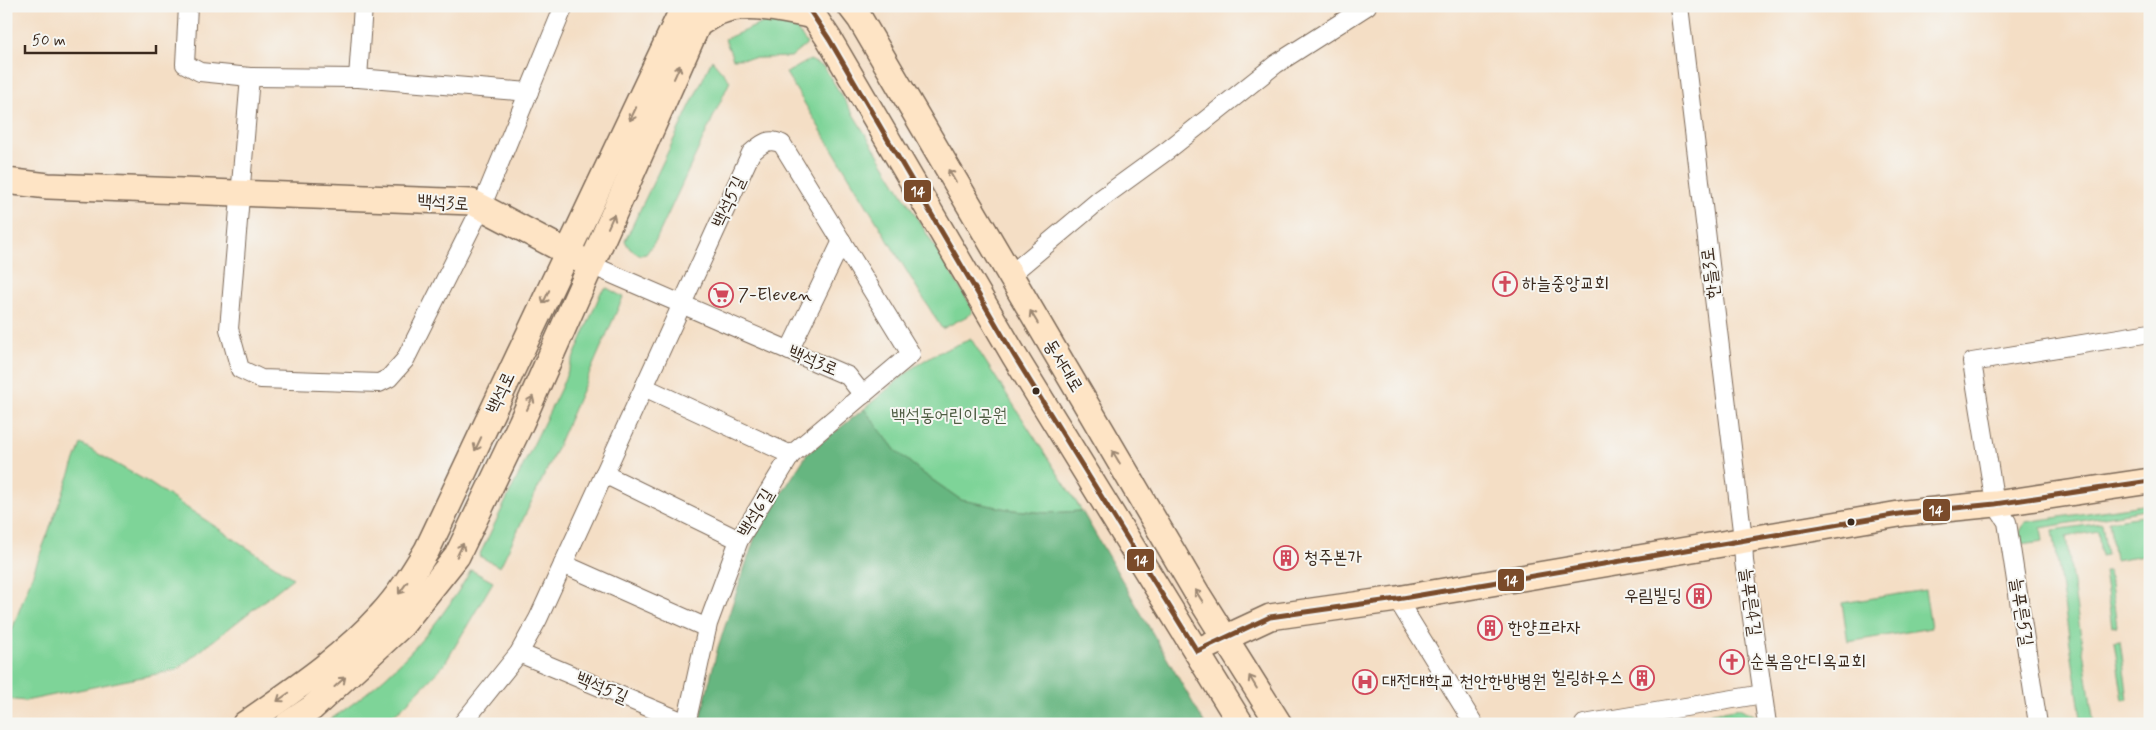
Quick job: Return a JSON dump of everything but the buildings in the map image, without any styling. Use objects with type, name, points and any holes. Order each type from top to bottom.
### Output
[{"type":"main road","name":"동서대로","points":[[850,6],[860,19],[1198,595],[1279,724]]},
{"type":"main road","points":[[696,12],[719,12],[739,7],[810,11]]},
{"type":"main road","name":"동서대로","points":[[810,11],[1015,358],[1241,724]]},
{"type":"main road","name":"백석로","points":[[245,724],[331,663],[380,617],[403,589],[427,550],[567,253],[696,12]]},
{"type":"main road","name":"백석로","points":[[288,724],[312,708],[402,625],[457,556],[521,423],[591,265],[696,12]]},
{"type":"main road","name":"백석3로","points":[[6,181],[48,186],[472,202],[591,265]]},
{"type":"main road","points":[[1197,651],[1270,617],[1396,599],[1905,513],[1995,504],[2150,481]]},
{"type":"street","points":[[188,6],[185,64],[200,72],[250,77],[358,78],[529,92]]},
{"type":"street","points":[[358,78],[363,6]]},
{"type":"street","points":[[250,77],[229,329],[240,369],[261,379],[379,383],[389,378],[405,360],[481,208],[564,6]]},
{"type":"street","points":[[1010,276],[1102,198],[1168,150],[1276,64],[1367,6]]},
{"type":"street","name":"한들3로","points":[[1679,6],[1743,539]]},
{"type":"street","name":"백석5길","points":[[462,724],[519,653],[538,619],[751,153],[764,142],[774,140],[782,144],[911,354]]},
{"type":"street","points":[[789,351],[842,241]]},
{"type":"street","name":"백석3로","points":[[591,265],[848,376],[863,394]]},
{"type":"street","points":[[1995,504],[1972,362],[2150,333]]},
{"type":"street","name":"백석6길","points":[[686,723],[707,628],[739,540],[792,455],[911,354]]},
{"type":"street","points":[[644,387],[792,455]]},
{"type":"street","points":[[604,474],[739,540]]},
{"type":"street","name":"늘푸른5길","points":[[1995,504],[2007,522],[2038,724]]},
{"type":"street","name":"늘푸른4길","points":[[1743,539],[1744,561],[1767,724]]},
{"type":"street","points":[[563,564],[707,628]]},
{"type":"street","points":[[1396,599],[1474,724]]},
{"type":"street","name":"백석5길","points":[[519,653],[686,723]]},
{"type":"street","points":[[1584,724],[1619,721],[1763,694]]},
{"type":"green space","points":[[772,19],[789,23],[807,44],[791,57],[733,59],[725,39]]},
{"type":"green space","points":[[712,60],[730,81],[656,240],[646,254],[640,255],[630,249],[625,241]]},
{"type":"green space","points":[[810,60],[824,67],[972,307],[971,314],[942,329],[786,73]]},
{"type":"green space","points":[[607,288],[623,297],[552,459],[500,567],[479,556],[560,390],[601,292]]},
{"type":"green space","name":"백석동어린이공원","points":[[971,339],[1082,511],[1047,513],[1013,510],[961,500],[924,474],[896,451],[864,409],[914,367],[933,355]]},
{"type":"green space","points":[[864,409],[896,451],[924,474],[961,500],[1013,510],[1047,513],[1082,511],[1205,724],[699,724],[718,647],[756,534],[807,454]]},
{"type":"green space","points":[[81,444],[148,482],[293,578],[176,670],[25,701],[6,699],[6,646]]},
{"type":"green space","points":[[2150,504],[2150,509],[2041,528],[2043,541],[2022,544],[2020,532],[2025,522]]},
{"type":"green space","points":[[2150,515],[2150,554],[2115,560],[2109,521]]},
{"type":"green space","points":[[2102,523],[2107,555],[2101,556],[2098,531],[2066,537],[2094,724],[2082,724],[2053,530]]},
{"type":"green space","points":[[471,570],[493,582],[444,665],[402,708],[381,724],[323,724],[367,693],[407,656],[442,615]]},
{"type":"green space","points":[[2104,571],[2109,571],[2117,626],[2112,627]]},
{"type":"green space","points":[[1925,590],[1931,628],[1848,642],[1842,603]]},
{"type":"green space","points":[[2120,641],[2128,699],[2123,700],[2114,642]]},
{"type":"green space","points":[[1739,708],[1756,716],[1757,724],[1655,724]]},
{"type":"transit line","name":"14","points":[[807,6],[829,39],[1015,357],[1197,651],[1270,617],[1397,599],[1905,513],[1995,504],[2150,481]]},
{"type":"place","name":"하늘중앙교회","points":[[1505,284]]},
{"type":"place","name":"7-Eleven","points":[[721,295]]},
{"type":"place","name":"청주본가","points":[[1286,558]]},
{"type":"place","name":"우림빌딩","points":[[1699,596]]},
{"type":"place","name":"한양프라자","points":[[1490,628]]},
{"type":"place","name":"순복음안디옥교회","points":[[1732,662]]},
{"type":"place","name":"힐링하우스","points":[[1642,678]]},
{"type":"place","name":"대전대학교 천안한방병원","points":[[1365,682]]}]
